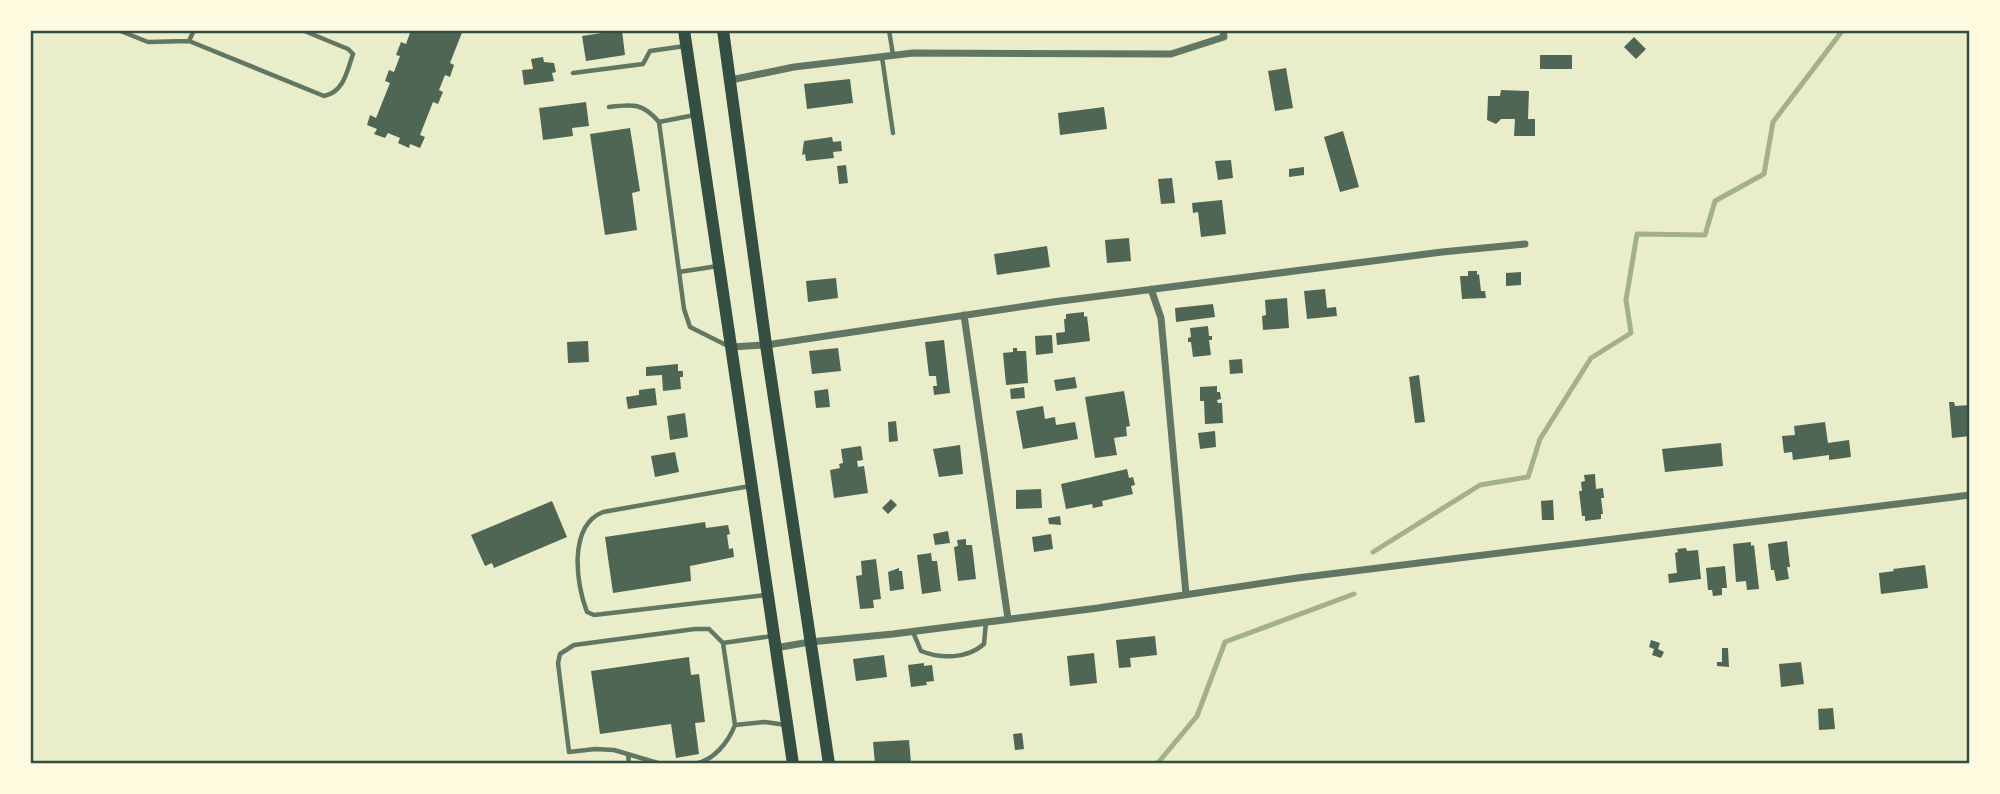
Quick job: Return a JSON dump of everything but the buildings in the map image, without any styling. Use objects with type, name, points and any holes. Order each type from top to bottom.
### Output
[{"type":"main road","points":[[684,30],[793,764]]},
{"type":"main road","points":[[723,30],[766,345],[829,764]]},
{"type":"street","points":[[731,80],[794,67],[913,53],[1171,54],[1224,37],[1223,30]]},
{"type":"street","points":[[730,347],[766,345],[1151,289],[1525,244]]},
{"type":"street","points":[[1151,289],[1161,318],[1186,594]]},
{"type":"street","points":[[964,315],[1008,619]]},
{"type":"street","points":[[774,642],[810,642],[913,631],[1544,547],[1970,495]]},
{"type":"lane","points":[[118,30],[148,42],[189,41],[324,96],[334,94],[343,83],[353,54],[348,49],[302,30]]},
{"type":"lane","points":[[189,41],[194,30]]},
{"type":"lane","points":[[889,30],[893,55]]},
{"type":"lane","points":[[573,73],[643,64],[650,51],[686,46]]},
{"type":"lane","points":[[883,57],[893,133]]},
{"type":"lane","points":[[609,107],[628,104],[648,109],[659,122],[684,309],[690,327],[730,347]]},
{"type":"lane","points":[[659,122],[696,115]]},
{"type":"lane","points":[[679,272],[718,266]]},
{"type":"lane","points":[[751,485],[593,516],[583,531],[579,547],[582,600],[587,612],[601,614],[767,595]]},
{"type":"lane","points":[[913,631],[921,651],[936,657],[958,656],[977,650],[984,644],[986,622]]},
{"type":"lane","points":[[661,764],[614,750],[569,752],[558,663],[560,654],[574,645],[709,629],[723,643],[735,726],[722,747],[702,763],[694,764]]},
{"type":"lane","points":[[723,643],[774,642]]},
{"type":"lane","points":[[735,726],[765,722],[787,725]]},
{"type":"lane","points":[[628,754],[629,764]]},
{"type":"waterway","points":[[1373,552],[1480,485],[1528,477],[1540,439],[1591,358],[1631,333],[1626,300],[1637,234],[1705,235],[1715,201],[1764,174],[1773,122],[1843,30]]},
{"type":"waterway","points":[[1157,764],[1197,716],[1225,642],[1354,594]]}]
